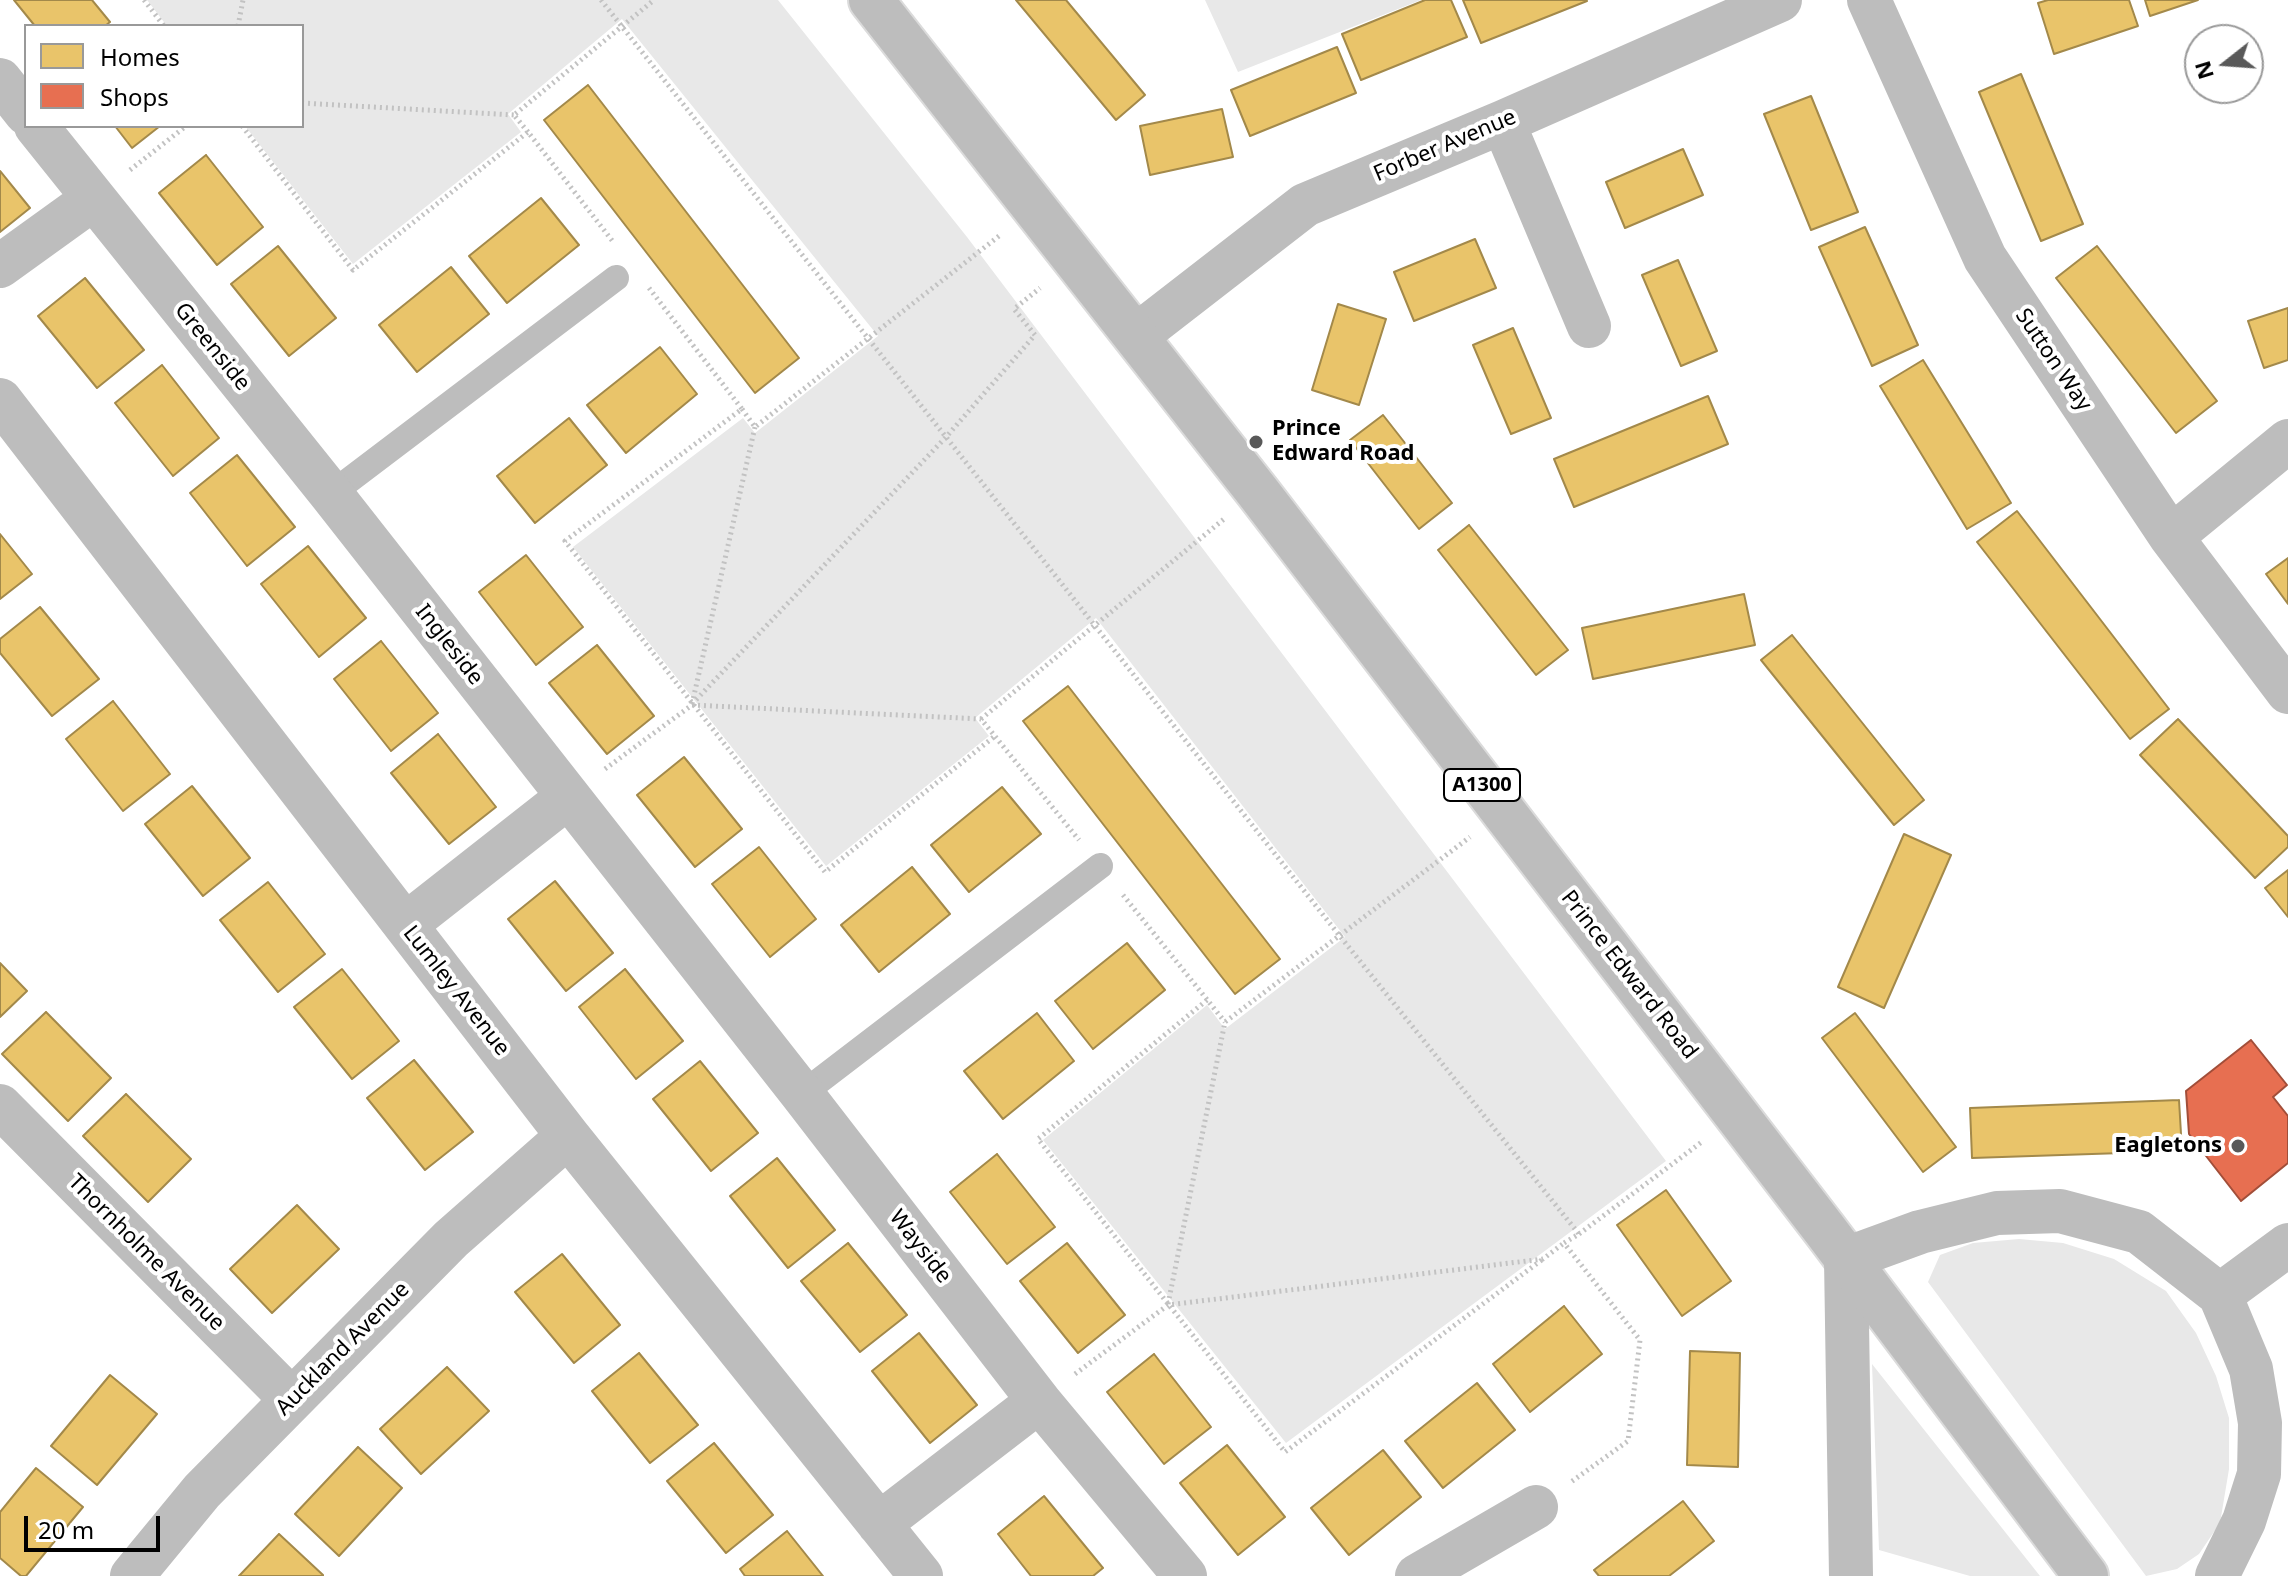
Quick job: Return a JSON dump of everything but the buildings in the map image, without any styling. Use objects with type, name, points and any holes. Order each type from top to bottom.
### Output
[{"type":"street","name":"Prince Edward Road","points":[[871,0],[1257,491],[2086,1576]]},
{"type":"street","name":"Forber Avenue","points":[[1136,336],[1305,205],[1780,0]]},
{"type":"street","name":"Sutton Way","points":[[1869,0],[1985,258],[2171,537],[2288,692]]},
{"type":"street","points":[[0,80],[24,110]]},
{"type":"street","points":[[1503,122],[1589,326]]},
{"type":"street","name":"Greenside","points":[[38,128],[331,494]]},
{"type":"street","points":[[0,266],[93,199]]},
{"type":"street","name":"Lumley Avenue","points":[[0,400],[568,1136],[921,1576]]},
{"type":"street","points":[[2171,537],[2288,441]]},
{"type":"street","name":"Ingleside","points":[[331,494],[802,1094]]},
{"type":"street","points":[[405,925],[568,797]]},
{"type":"street","name":"Wayside","points":[[802,1094],[1039,1401],[1185,1576]]},
{"type":"street","name":"Thornholme Avenue","points":[[0,1106],[292,1400]]},
{"type":"street","name":"Auckland Avenue","points":[[132,1576],[202,1491],[451,1239],[568,1136]]},
{"type":"street","points":[[1851,1576],[1846,1259],[1920,1232],[1997,1213],[2060,1211],[2139,1232],[2220,1295],[2251,1369],[2260,1423],[2259,1474],[2244,1521],[2217,1576]]},
{"type":"street","points":[[2220,1295],[2288,1245]]},
{"type":"street","points":[[879,1524],[1039,1401]]},
{"type":"street","points":[[1417,1576],[1536,1507]]},
{"type":"lane","points":[[331,494],[616,278]]},
{"type":"lane","points":[[802,1094],[1100,866]]},
{"type":"path","points":[[144,0],[162,24]]},
{"type":"path","points":[[238,24],[243,0]]},
{"type":"path","points":[[601,0],[1579,1234]]},
{"type":"path","points":[[304,103],[514,115],[654,0]]},
{"type":"path","points":[[514,115],[528,132]]},
{"type":"path","points":[[93,199],[183,128]]},
{"type":"path","points":[[692,705],[755,427],[1035,208]]},
{"type":"path","points":[[568,797],[692,705],[947,436],[1035,335],[1014,309],[1076,260]]},
{"type":"path","points":[[742,409],[755,427]]},
{"type":"path","points":[[692,705],[981,719],[1257,491]]},
{"type":"path","points":[[692,705],[825,872],[995,736]]},
{"type":"path","points":[[981,719],[1225,1022]]},
{"type":"path","points":[[1168,1305],[1225,1022],[1503,812]]},
{"type":"path","points":[[1207,1000],[1038,1139],[1285,1452],[1737,1116]]},
{"type":"path","points":[[1536,1507],[1628,1441],[1640,1340],[1564,1243]]},
{"type":"path","points":[[1039,1401],[1168,1305],[1543,1259]]},
{"type":"shaded area","points":[[147,0],[778,0],[967,237],[1666,1161],[1286,1443],[1043,1140],[1207,1005],[1225,1029],[1345,937],[1096,618],[975,718],[989,736],[826,866],[573,547],[743,418],[755,433],[878,336],[622,19],[508,114],[521,132],[353,264],[247,128],[304,128],[304,24],[165,24]]},
{"type":"shaded area","points":[[1205,0],[1421,0],[1238,72]]},
{"type":"shaded area","points":[[2019,1239],[2063,1243],[2114,1259],[2166,1291],[2196,1333],[2216,1376],[2229,1418],[2229,1469],[2220,1523],[2199,1554],[2177,1569],[2146,1576],[1928,1282],[1940,1255],[1973,1243]]},
{"type":"shaded area","points":[[1872,1364],[2040,1576],[1970,1576],[1879,1550]]},
{"type":"place","name":"Prince Edward Road","points":[[1256,442]]},
{"type":"place","name":"Eagletons","points":[[2238,1146]]}]
